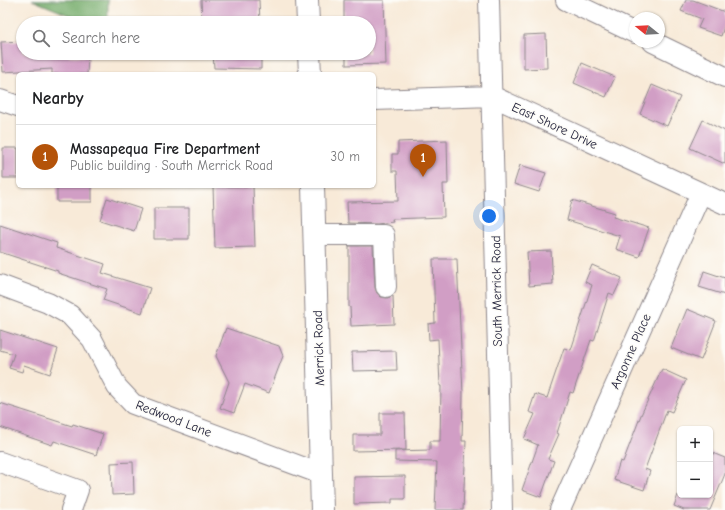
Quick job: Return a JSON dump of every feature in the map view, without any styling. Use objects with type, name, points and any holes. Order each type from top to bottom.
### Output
[{"type":"main road","points":[[307,0],[308,16]]},
{"type":"main road","points":[[309,60],[310,72]]},
{"type":"main road","name":"Merrick Road","points":[[313,188],[322,510]]},
{"type":"street","name":"South Merrick Road","points":[[489,0],[502,510]]},
{"type":"street","points":[[566,0],[629,30]]},
{"type":"street","points":[[665,48],[725,76]]},
{"type":"street","name":"East Shore Drive","points":[[376,100],[492,96],[725,204]]},
{"type":"street","points":[[0,100],[16,105]]},
{"type":"street","name":"Argonne Place","points":[[560,510],[701,193]]},
{"type":"street","points":[[314,235],[384,235],[386,287]]},
{"type":"street","name":"Redwood Lane","points":[[0,285],[48,303],[70,315],[92,339],[117,387],[133,404],[321,474]]},
{"type":"street","points":[[0,462],[78,490],[71,510]]},
{"type":"green space","points":[[32,0],[108,0],[108,16],[71,16]]},
{"type":"building","points":[[201,0],[259,0],[260,16],[202,16]]},
{"type":"building","points":[[344,0],[384,0],[386,64],[346,65],[346,60],[376,60],[376,16],[344,16]]},
{"type":"building","points":[[686,0],[693,0],[725,12],[725,24],[721,36],[698,28],[702,19],[681,11]]},
{"type":"building","points":[[546,34],[547,68],[524,69],[524,35]]},
{"type":"building","points":[[16,41],[16,60],[88,60],[87,72],[52,72],[52,69],[3,72],[1,42]]},
{"type":"building","points":[[213,60],[261,60],[261,69],[214,68]]},
{"type":"building","points":[[582,63],[615,77],[606,97],[574,83]]},
{"type":"building","points":[[652,85],[680,97],[667,126],[640,114]]},
{"type":"building","points":[[703,120],[725,131],[725,164],[690,148]]},
{"type":"building","points":[[447,140],[448,184],[443,184],[444,217],[392,219],[393,222],[377,224],[348,223],[347,202],[398,201],[397,171],[392,171],[392,154],[398,154],[398,142]]},
{"type":"building","points":[[3,148],[16,148],[16,178],[3,178]]},
{"type":"building","points":[[520,165],[546,173],[539,192],[514,184]]},
{"type":"building","points":[[57,188],[92,188],[92,202],[57,202]]},
{"type":"building","points":[[213,188],[253,188],[255,247],[215,248]]},
{"type":"building","points":[[107,198],[141,209],[134,231],[100,220]]},
{"type":"building","points":[[572,200],[615,213],[613,217],[649,228],[639,257],[616,249],[620,236],[567,220]]},
{"type":"building","points":[[154,208],[189,208],[189,239],[154,239]]},
{"type":"building","points":[[0,224],[57,243],[56,248],[105,264],[102,273],[150,288],[142,313],[103,300],[107,289],[0,252]]},
{"type":"building","points":[[349,246],[373,246],[375,288],[381,297],[387,298],[393,296],[394,324],[351,326],[349,307]]},
{"type":"building","points":[[551,251],[553,284],[529,286],[527,252]]},
{"type":"building","points":[[433,259],[457,259],[463,394],[462,441],[466,441],[463,510],[435,510],[437,462],[395,461],[395,451],[430,450],[430,441],[440,441],[441,386],[438,339],[429,340],[428,324],[435,323]]},
{"type":"building","points":[[592,265],[622,278],[614,295],[609,293],[594,341],[591,340],[573,393],[570,392],[557,433],[559,434],[548,459],[554,461],[541,497],[522,490],[538,445],[524,439],[535,414],[529,412],[535,394],[547,398],[564,348],[571,350],[592,285],[585,282]]},
{"type":"building","points":[[704,271],[725,278],[725,295],[699,287]]},
{"type":"building","points":[[687,309],[716,321],[701,360],[671,348]]},
{"type":"building","points":[[226,328],[279,346],[283,356],[269,393],[245,384],[234,413],[220,408],[229,382],[216,356]]},
{"type":"building","points":[[0,330],[58,349],[50,374],[24,365],[22,372],[9,368],[14,354],[0,350]]},
{"type":"building","points":[[396,351],[397,370],[353,371],[352,352]]},
{"type":"building","points":[[662,369],[686,380],[672,412],[667,410],[645,469],[650,471],[644,490],[614,480],[620,461],[623,462],[641,415]]},
{"type":"building","points":[[0,403],[72,426],[73,424],[103,434],[96,455],[54,441],[52,445],[0,427]]},
{"type":"building","points":[[380,413],[405,413],[406,450],[353,451],[353,435],[380,435]]},
{"type":"building","points":[[713,453],[725,458],[725,474],[710,510],[684,510],[674,506],[677,498],[713,498]]},
{"type":"building","points":[[133,462],[134,494],[112,495],[111,463]]},
{"type":"building","points":[[405,476],[405,499],[392,499],[392,503],[354,504],[354,477]]},
{"type":"place","name":"Massapequa Fire Department","points":[[423,177]]}]
